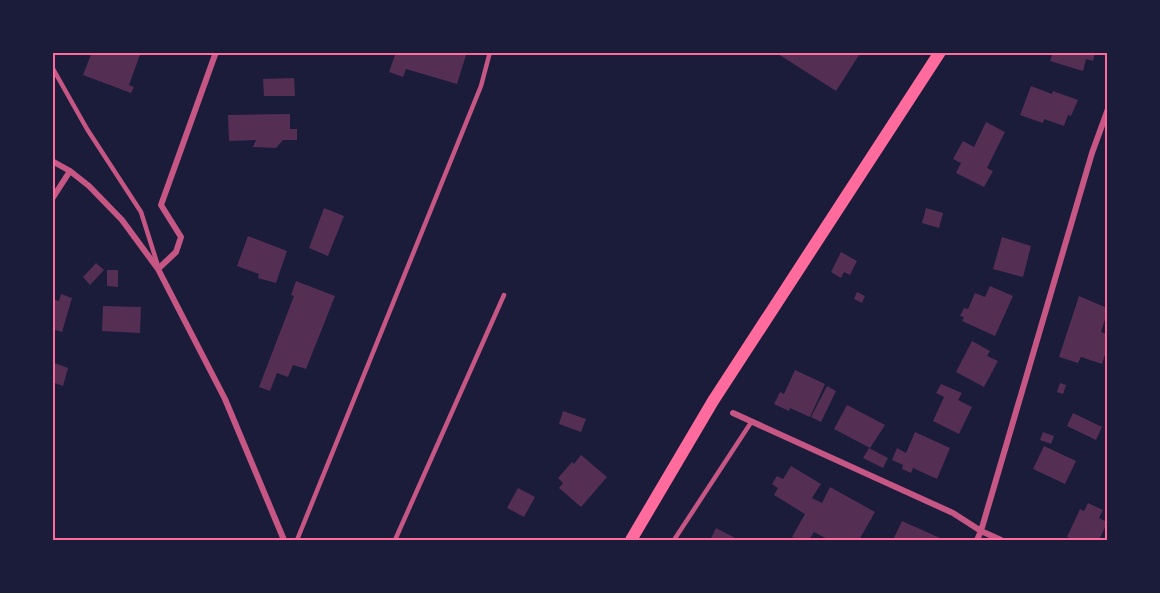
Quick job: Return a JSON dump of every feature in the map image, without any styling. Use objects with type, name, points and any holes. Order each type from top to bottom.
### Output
[{"type":"main road","points":[[631,540],[713,401],[940,52]]},
{"type":"street","points":[[158,268],[176,252],[181,237],[161,205],[216,52]]},
{"type":"street","points":[[977,540],[1107,109]]},
{"type":"street","points":[[52,161],[89,186],[122,220],[158,268],[225,399],[284,540]]},
{"type":"street","points":[[52,199],[70,171]]},
{"type":"street","points":[[733,413],[953,513],[981,531],[1001,540]]},
{"type":"lane","points":[[297,540],[481,86],[490,52]]},
{"type":"lane","points":[[52,67],[87,129],[141,212],[158,268]]},
{"type":"lane","points":[[395,540],[504,295]]},
{"type":"lane","points":[[674,540],[752,421]]},
{"type":"building","points":[[92,52],[141,52],[129,85],[134,87],[131,93],[83,75]]},
{"type":"building","points":[[396,52],[467,52],[457,84],[406,69],[403,77],[389,72]]},
{"type":"building","points":[[775,52],[861,52],[836,91]]},
{"type":"building","points":[[1046,52],[1095,52],[1093,61],[1086,59],[1083,71],[1050,61],[1052,55]]},
{"type":"building","points":[[294,78],[295,96],[264,96],[263,79]]},
{"type":"building","points":[[1031,86],[1078,100],[1064,126],[1044,119],[1043,123],[1020,115]]},
{"type":"building","points":[[290,114],[290,129],[297,129],[297,140],[283,140],[276,148],[253,147],[256,140],[229,141],[228,115]]},
{"type":"building","points":[[986,122],[1005,132],[987,168],[993,171],[984,187],[956,173],[961,163],[953,159],[963,141],[974,147]]},
{"type":"building","points":[[324,208],[344,216],[328,256],[309,248]]},
{"type":"building","points":[[926,208],[943,213],[939,228],[922,223]]},
{"type":"building","points":[[248,236],[287,251],[276,283],[258,278],[259,274],[237,266]]},
{"type":"building","points":[[1002,237],[1031,246],[1023,277],[993,269]]},
{"type":"building","points":[[841,252],[857,261],[850,275],[844,272],[841,278],[831,272]]},
{"type":"building","points":[[96,263],[104,270],[90,285],[83,277]]},
{"type":"building","points":[[107,270],[118,270],[118,287],[107,286]]},
{"type":"building","points":[[296,281],[335,296],[306,369],[293,365],[288,377],[277,373],[270,391],[259,387],[294,296],[291,295]]},
{"type":"building","points":[[990,286],[1013,296],[995,336],[962,321],[964,317],[960,316],[964,308],[968,309],[975,293],[985,297]]},
{"type":"building","points":[[857,292],[865,296],[862,303],[854,299]]},
{"type":"building","points":[[61,294],[72,298],[62,332],[52,329],[52,299],[59,301]]},
{"type":"building","points":[[1079,296],[1107,308],[1101,332],[1107,334],[1107,348],[1102,364],[1081,357],[1078,363],[1059,357]]},
{"type":"building","points":[[103,306],[141,307],[140,333],[102,331]]},
{"type":"building","points":[[972,341],[990,351],[987,356],[998,361],[984,387],[956,372]]},
{"type":"building","points":[[52,362],[68,368],[63,386],[52,382]]},
{"type":"building","points":[[795,370],[825,384],[810,417],[774,404],[780,392],[784,394]]},
{"type":"building","points":[[1060,383],[1066,385],[1063,394],[1057,392]]},
{"type":"building","points":[[941,384],[962,393],[958,400],[972,407],[959,434],[933,421],[944,397],[936,393]]},
{"type":"building","points":[[827,386],[836,391],[821,422],[811,417]]},
{"type":"building","points":[[847,405],[885,425],[870,448],[834,429]]},
{"type":"building","points":[[563,411],[586,419],[581,432],[559,424]]},
{"type":"building","points":[[1073,413],[1102,427],[1096,440],[1067,426]]},
{"type":"building","points":[[915,432],[950,448],[937,479],[913,468],[911,473],[902,469],[903,465],[892,460],[897,448],[906,453]]},
{"type":"building","points":[[1043,432],[1054,436],[1051,444],[1040,440]]},
{"type":"building","points":[[1044,446],[1076,461],[1065,484],[1033,469]]},
{"type":"building","points":[[869,448],[888,458],[883,468],[863,458]]},
{"type":"building","points":[[581,455],[607,477],[581,507],[559,488],[563,483],[558,478]]},
{"type":"building","points":[[791,466],[821,484],[812,498],[822,503],[830,487],[875,512],[859,540],[829,540],[814,532],[809,540],[798,540],[792,537],[805,514],[774,495],[778,488],[772,484],[777,476],[783,479]]},
{"type":"building","points":[[518,488],[535,497],[524,517],[507,508]]},
{"type":"building","points":[[1088,503],[1103,510],[1099,518],[1107,522],[1099,540],[1075,540],[1067,537],[1080,509],[1084,511]]},
{"type":"building","points":[[902,521],[940,538],[939,540],[893,540]]},
{"type":"building","points":[[716,528],[739,540],[710,540]]}]
